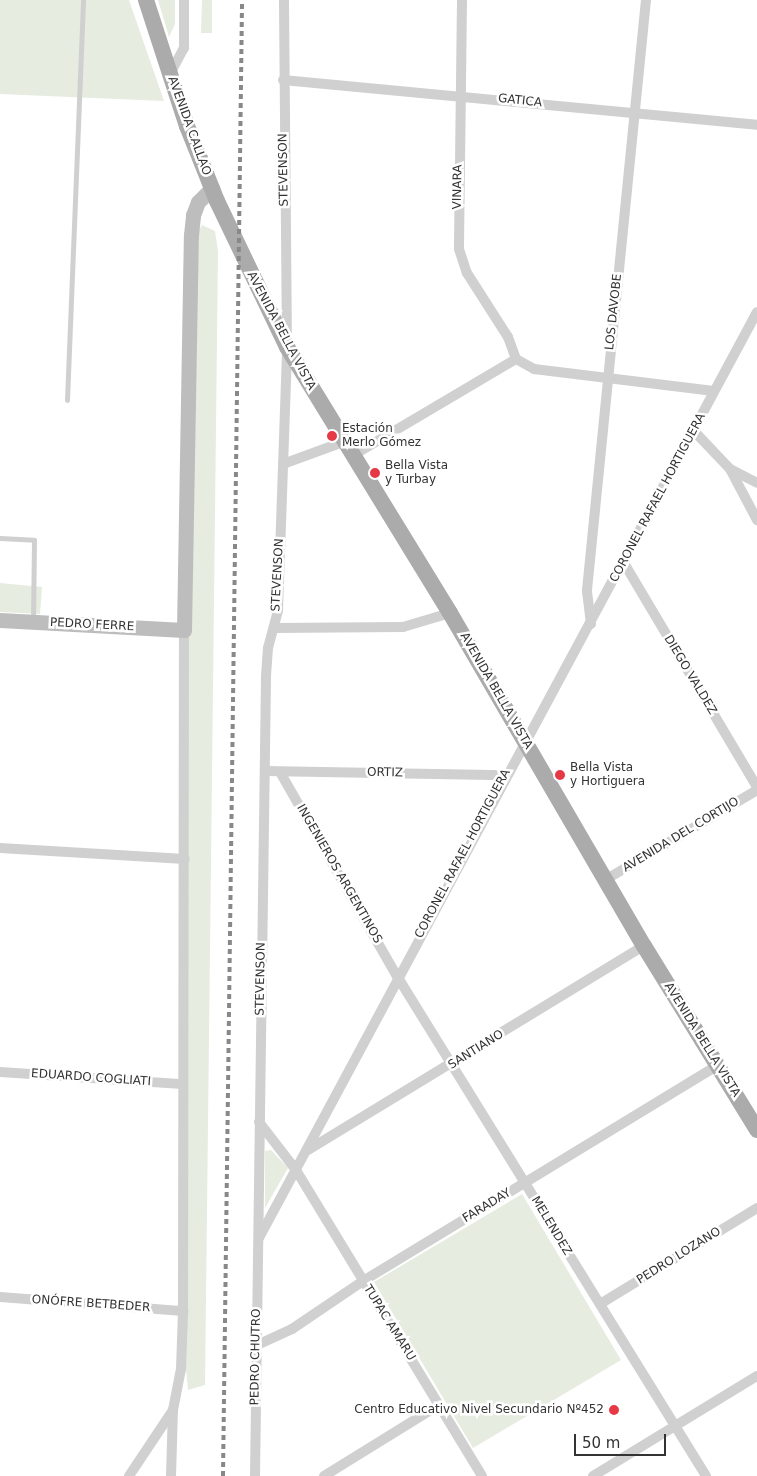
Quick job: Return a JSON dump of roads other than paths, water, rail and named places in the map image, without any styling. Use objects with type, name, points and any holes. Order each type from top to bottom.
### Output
[{"type":"main road","name":"AVENIDA CALLAO","points":[[146,0],[170,74],[212,188],[238,251]]},
{"type":"main road","name":"AVENIDA BELLA VISTA","points":[[238,251],[287,347],[343,442],[450,613],[644,946],[755,1122]]},
{"type":"street","points":[[170,74],[184,48],[184,0]]},
{"type":"street","name":"STEVENSON","points":[[258,1239],[268,648],[278,610],[287,347],[282,80],[284,0]]},
{"type":"street","name":"VINARA","points":[[462,0],[459,95],[459,249],[467,273],[508,338],[516,359]]},
{"type":"street","name":"LOS DAVOBE","points":[[592,624],[587,590],[646,0]]},
{"type":"street","name":"GATICA","points":[[282,80],[459,95],[757,125]]},
{"type":"street","points":[[171,1476],[173,1410],[181,1369],[182,1311],[185,859],[184,630],[191,235],[193,215],[198,202],[212,188]]},
{"type":"street","name":"CORONEL RAFAEL HORTIGUERA","points":[[258,1239],[524,740],[592,624],[693,430],[756,315]]},
{"type":"street","points":[[352,456],[516,359],[534,369],[714,391]]},
{"type":"street","points":[[693,430],[730,469],[757,520]]},
{"type":"street","points":[[283,464],[343,442]]},
{"type":"street","points":[[730,469],[757,483]]},
{"type":"street","name":"DIEGO VALDEZ","points":[[624,563],[757,788]]},
{"type":"street","points":[[274,628],[403,627],[450,613]]},
{"type":"street","name":"PEDRO FERRE","points":[[0,620],[184,630]]},
{"type":"street","name":"ORTIZ","points":[[265,771],[506,775]]},
{"type":"street","name":"INGENIEROS ARGENTINOS","points":[[280,772],[398,976]]},
{"type":"street","name":"AVENIDA DEL CORTIJO","points":[[606,880],[757,788]]},
{"type":"street","points":[[0,848],[185,859]]},
{"type":"street","name":"SANTIANO","points":[[307,1150],[452,1065],[644,946]]},
{"type":"street","name":"MELENDEZ","points":[[398,976],[677,1426],[706,1476]]},
{"type":"street","name":"FARADAY","points":[[255,1346],[286,1333],[363,1282],[718,1065]]},
{"type":"street","name":"EDUARDO COGLIATI","points":[[0,1072],[183,1084]]},
{"type":"street","name":"TUPAC AMARU","points":[[259,1122],[296,1170],[482,1476]]},
{"type":"street","name":"PEDRO LOZANO","points":[[600,1304],[757,1208]]},
{"type":"street","name":"PEDRO CHUTRO","points":[[255,1476],[255,1346],[258,1239]]},
{"type":"street","name":"ONÓFRE BETBEDER","points":[[0,1297],[182,1311]]},
{"type":"street","points":[[593,1476],[757,1376]]},
{"type":"street","points":[[324,1476],[438,1405]]},
{"type":"street","points":[[129,1476],[173,1410]]},
{"type":"lane","points":[[67,400],[83,0]]},
{"type":"lane","points":[[0,538],[34,540],[33,622]]},
{"type":"railway","points":[[223,1476],[242,0]]},
{"type":"place","name":"Estación Merlo Gómez","points":[[332,436]]},
{"type":"place","name":"Bella Vista y Turbay","points":[[375,473]]},
{"type":"place","name":"Bella Vista y Hortiguera","points":[[560,775]]},
{"type":"place","name":"Centro Educativo Nivel Secundario Nº452","points":[[614,1410]]}]
